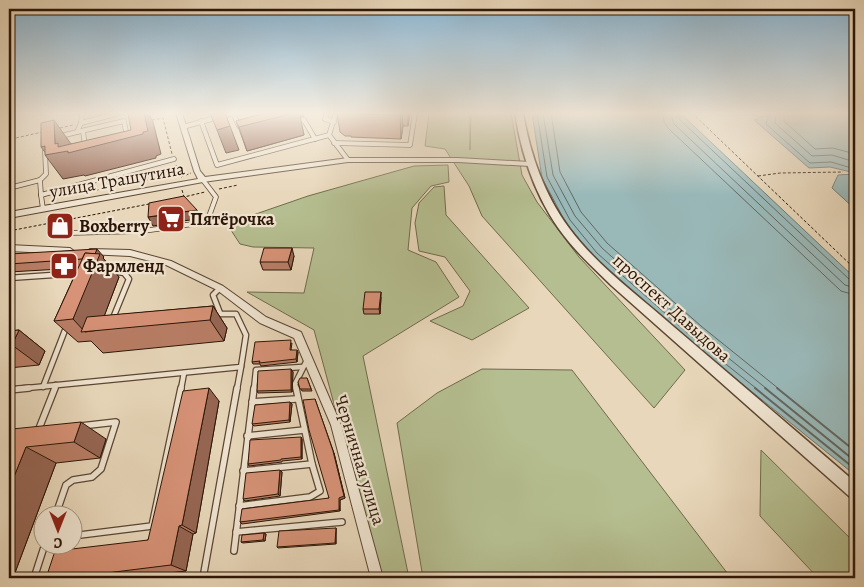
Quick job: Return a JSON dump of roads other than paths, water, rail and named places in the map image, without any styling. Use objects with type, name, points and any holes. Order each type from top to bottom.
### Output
[{"type":"street","points":[[188,140],[197,171],[203,180]]},
{"type":"street","name":"проспект Давыдова","points":[[525,140],[530,164],[561,224],[583,251],[623,289],[855,492]]},
{"type":"street","name":"улица Трашутина","points":[[9,215],[203,180],[348,160],[458,160],[530,164]]},
{"type":"street","name":"Черничная улица","points":[[9,248],[130,253],[168,263],[220,288],[263,320],[298,335],[309,357],[336,426],[377,578]]},
{"type":"lane","points":[[84,140],[86,150]]},
{"type":"lane","points":[[208,140],[217,165],[310,140]]},
{"type":"lane","points":[[334,143],[410,145],[411,140]]},
{"type":"lane","points":[[334,143],[348,160]]},
{"type":"lane","points":[[9,188],[40,180],[46,174],[45,149]]},
{"type":"lane","points":[[41,195],[174,160]]},
{"type":"lane","points":[[113,169],[115,175]]},
{"type":"lane","points":[[40,180],[43,209]]},
{"type":"lane","points":[[70,233],[184,227],[202,223],[208,219],[216,197],[203,180]]},
{"type":"lane","points":[[103,270],[124,273],[129,279],[112,322],[115,325]]},
{"type":"lane","points":[[9,278],[90,272]]},
{"type":"lane","points":[[220,288],[213,295],[220,313]]},
{"type":"lane","points":[[203,578],[246,335],[236,314],[210,314]]},
{"type":"lane","points":[[42,386],[69,321]]},
{"type":"lane","points":[[239,506],[310,497],[320,491],[296,399],[295,384],[302,367],[309,357]]},
{"type":"lane","points":[[9,390],[241,367]]},
{"type":"lane","points":[[234,551],[256,370],[302,367]]},
{"type":"lane","points":[[82,535],[152,526],[184,373]]},
{"type":"lane","points":[[48,430],[38,430],[56,386]]},
{"type":"lane","points":[[252,402],[296,399]]},
{"type":"lane","points":[[59,504],[66,485],[73,480],[92,477],[102,469],[116,422],[77,426]]},
{"type":"lane","points":[[248,436],[304,430]]},
{"type":"lane","points":[[243,471],[312,464]]},
{"type":"lane","points":[[236,532],[342,522]]},
{"type":"lane","points":[[34,578],[42,554]]},
{"type":"water","points":[[536,140],[709,140],[855,278],[855,475],[689,341],[593,256],[566,223],[542,178]]},
{"type":"water","points":[[777,140],[855,140],[855,173],[830,167],[809,168]]},
{"type":"water","points":[[855,174],[855,209],[832,188],[838,175]]},
{"type":"place","name":"Пятёрочка","points":[[171,219]]},
{"type":"place","name":"Boxberry","points":[[60,226]]},
{"type":"place","name":"Фармленд","points":[[64,266]]}]
